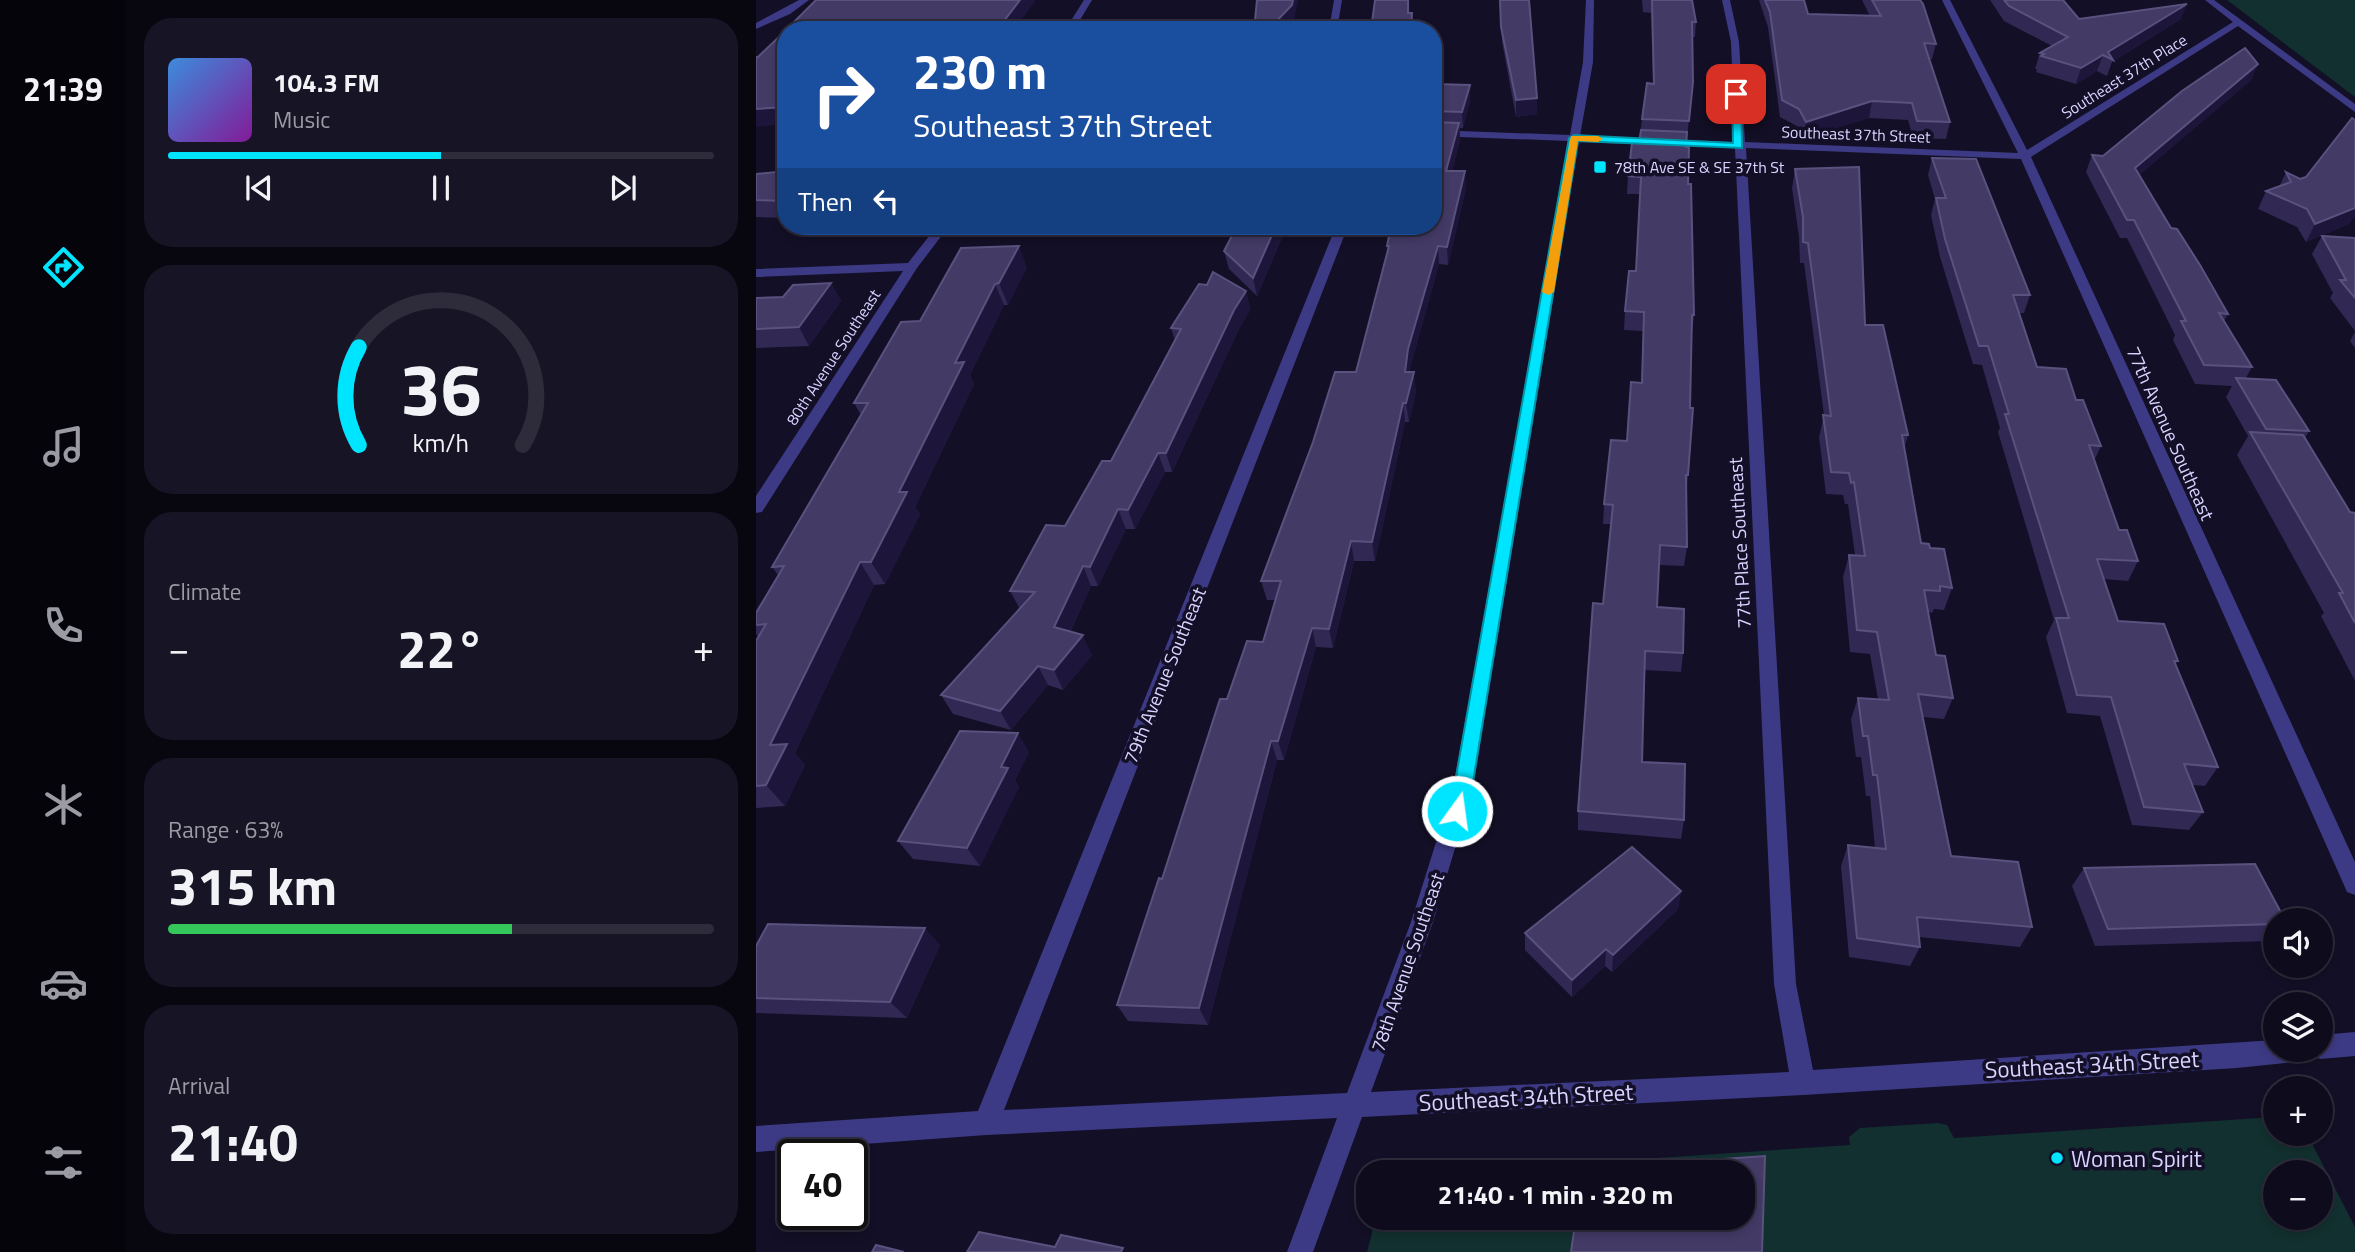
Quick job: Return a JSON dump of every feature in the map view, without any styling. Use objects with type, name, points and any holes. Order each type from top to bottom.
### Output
[{"type":"street","points":[[756,26],[805,0]]},
{"type":"street","points":[[1075,21],[1088,0]]},
{"type":"street","points":[[1334,21],[1338,0]]},
{"type":"street","name":"78th Avenue Southeast","points":[[1300,1252],[1422,922],[1463,788],[1588,62],[1590,0]]},
{"type":"street","name":"77th Place Southeast","points":[[1726,0],[1735,42],[1738,146],[1785,984],[1803,1083]]},
{"type":"street","name":"77th Avenue Southeast","points":[[1946,0],[2025,156],[2355,885]]},
{"type":"street","points":[[2208,0],[2355,109]]},
{"type":"street","name":"Southeast 37th Place","points":[[2025,156],[2239,22]]},
{"type":"street","name":"Southeast 37th Street","points":[[1442,133],[2025,156]]},
{"type":"street","name":"80th Avenue Southeast","points":[[756,508],[912,267],[937,235]]},
{"type":"street","name":"79th Avenue Southeast","points":[[986,1123],[1338,235]]},
{"type":"street","points":[[756,272],[912,267]]},
{"type":"street","points":[[2333,1046],[2355,1044]]},
{"type":"street","name":"Southeast 34th Street","points":[[756,1139],[986,1123],[1803,1083],[2263,1053]]},
{"type":"green space","points":[[2227,0],[2355,0],[2355,97]]},
{"type":"green space","points":[[2263,1118],[2263,1146],[2313,1146],[2320,1160],[2263,1160],[2263,1230],[2333,1230],[2333,1184],[2355,1227],[2355,1252],[1367,1252],[1373,1230],[1755,1230],[1755,1160],[1628,1160],[1850,1145],[1849,1137],[1860,1128],[1938,1123],[1947,1125],[1954,1138]]},
{"type":"building","points":[[816,0],[1020,0],[1004,21],[795,21]]},
{"type":"building","points":[[1257,0],[1293,0],[1292,5],[1277,21],[1255,21]]},
{"type":"building","points":[[1375,0],[1408,0],[1408,13],[1412,13],[1412,21],[1372,21]]},
{"type":"building","points":[[1500,0],[1529,0],[1537,98],[1516,100],[1501,27]]},
{"type":"building","points":[[1652,0],[1692,0],[1696,22],[1692,22],[1693,82],[1689,121],[1642,119],[1647,83],[1654,84]]},
{"type":"building","points":[[1765,0],[1804,0],[1808,14],[1881,16],[1872,0],[1920,0],[1936,44],[1924,43],[1950,122],[1917,121],[1912,103],[1872,101],[1806,122],[1799,109],[1782,100],[1770,12]]},
{"type":"building","points":[[2004,0],[2063,0],[2079,19],[2187,4],[2108,52],[2113,60],[2103,55],[2081,68],[2041,56],[2044,54],[2040,53],[2068,37],[2009,6]]},
{"type":"building","points":[[777,39],[777,108],[756,109],[758,57]]},
{"type":"building","points":[[2245,48],[2258,64],[2135,168],[2171,228],[2177,229],[2200,265],[2228,314],[2219,313],[2252,367],[2204,365],[2181,321],[2186,321],[2134,220],[2127,220],[2092,155],[2103,156],[2182,91]]},
{"type":"building","points":[[1442,84],[1470,85],[1462,112],[1442,111]]},
{"type":"building","points":[[2352,118],[2355,120],[2355,208],[2315,224],[2307,209],[2266,191],[2291,182],[2286,172],[2300,179],[2306,177]]},
{"type":"building","points":[[1442,122],[1459,123],[1446,171],[1465,171],[1447,247],[1438,246],[1408,349],[1405,372],[1414,372],[1406,403],[1403,403],[1372,542],[1351,541],[1329,629],[1312,628],[1278,741],[1271,741],[1199,1008],[1117,1005],[1159,878],[1162,879],[1220,699],[1227,699],[1247,641],[1263,642],[1281,581],[1261,581],[1313,442],[1335,372],[1356,372],[1389,235],[1442,235]]},
{"type":"building","points":[[1641,130],[1687,132],[1686,147],[1689,147],[1688,184],[1691,184],[1694,315],[1690,408],[1693,408],[1686,475],[1687,547],[1660,545],[1657,607],[1684,609],[1683,653],[1645,651],[1642,762],[1685,764],[1684,820],[1578,811],[1593,603],[1603,604],[1613,505],[1604,504],[1611,440],[1627,441],[1631,382],[1642,383],[1644,312],[1625,311],[1629,271],[1636,271],[1641,177],[1628,176],[1632,143],[1639,143]]},
{"type":"building","points":[[1932,158],[1976,159],[2030,295],[2013,295],[2037,367],[2066,369],[2076,400],[2083,400],[2101,446],[2089,445],[2119,530],[2127,530],[2138,561],[2097,559],[2118,621],[2164,624],[2178,661],[2174,661],[2218,767],[2184,764],[2203,812],[2144,807],[2111,697],[2077,695],[2056,618],[2069,618],[2005,414],[2009,414],[1988,346],[1979,346],[1945,239],[1936,198],[1946,198]]},
{"type":"building","points":[[1859,167],[1865,325],[1883,325],[1908,435],[1902,435],[1921,543],[1929,544],[1930,548],[1944,549],[1952,588],[1940,586],[1940,591],[1924,590],[1936,655],[1945,656],[1953,698],[1918,694],[1951,856],[2018,862],[2032,927],[1917,917],[1920,947],[1857,938],[1848,845],[1886,849],[1877,775],[1873,775],[1868,736],[1863,736],[1858,698],[1889,700],[1877,632],[1857,630],[1849,555],[1865,556],[1854,482],[1851,483],[1849,473],[1831,472],[1823,415],[1831,416],[1808,243],[1803,242],[1803,217],[1795,169]]},
{"type":"building","points":[[777,172],[777,201],[756,200],[756,174]]},
{"type":"building","points":[[1232,235],[1272,235],[1253,278],[1224,251]]},
{"type":"building","points":[[2322,236],[2355,238],[2355,298],[2340,280],[2346,280]]},
{"type":"building","points":[[1019,246],[999,283],[995,284],[955,363],[964,362],[899,492],[907,492],[871,562],[860,562],[770,745],[787,744],[766,785],[756,786],[756,641],[766,624],[756,625],[756,613],[784,566],[772,567],[868,403],[854,403],[901,322],[920,321],[961,248]]},
{"type":"building","points":[[1213,272],[1246,291],[1234,310],[1166,453],[1158,453],[1128,510],[1118,509],[1090,567],[1083,566],[1054,627],[1083,635],[1054,670],[1038,666],[1000,711],[941,695],[1035,592],[1010,591],[1046,525],[1065,526],[1102,461],[1111,461],[1181,329],[1171,328],[1199,284],[1207,285]]},
{"type":"building","points":[[831,283],[799,327],[756,329],[756,298],[783,297],[793,285]]},
{"type":"building","points":[[2236,378],[2276,380],[2309,431],[2266,429]]},
{"type":"building","points":[[2250,432],[2303,435],[2350,512],[2355,513],[2355,623],[2339,593],[2343,593]]},
{"type":"building","points":[[960,731],[1018,733],[1001,767],[1008,768],[967,848],[898,841]]},
{"type":"building","points":[[1632,847],[1681,891],[1613,955],[1606,949],[1572,980],[1525,933]]},
{"type":"building","points":[[2255,864],[2279,908],[2263,908],[2263,924],[2108,929],[2084,868]]},
{"type":"building","points":[[768,924],[925,928],[890,1002],[756,998],[756,946]]},
{"type":"building","points":[[1765,1156],[1762,1252],[1571,1252],[1574,1230],[1755,1230],[1755,1160],[1709,1160]]},
{"type":"building","points":[[979,1232],[1055,1247],[1061,1235],[1123,1248],[1121,1252],[967,1252]]},
{"type":"building","points":[[876,1245],[904,1252],[872,1252]]},
{"type":"slow traffic","points":[[1548,292],[1574,138],[1598,139]]},
{"type":"place","name":"78th Ave SE & SE 37th St","points":[[1600,167]]},
{"type":"place","name":"Woman Spirit","points":[[2057,1158]]},
{"type":"route","points":[[1457,811],[1574,138],[1738,146],[1736,94]]}]
